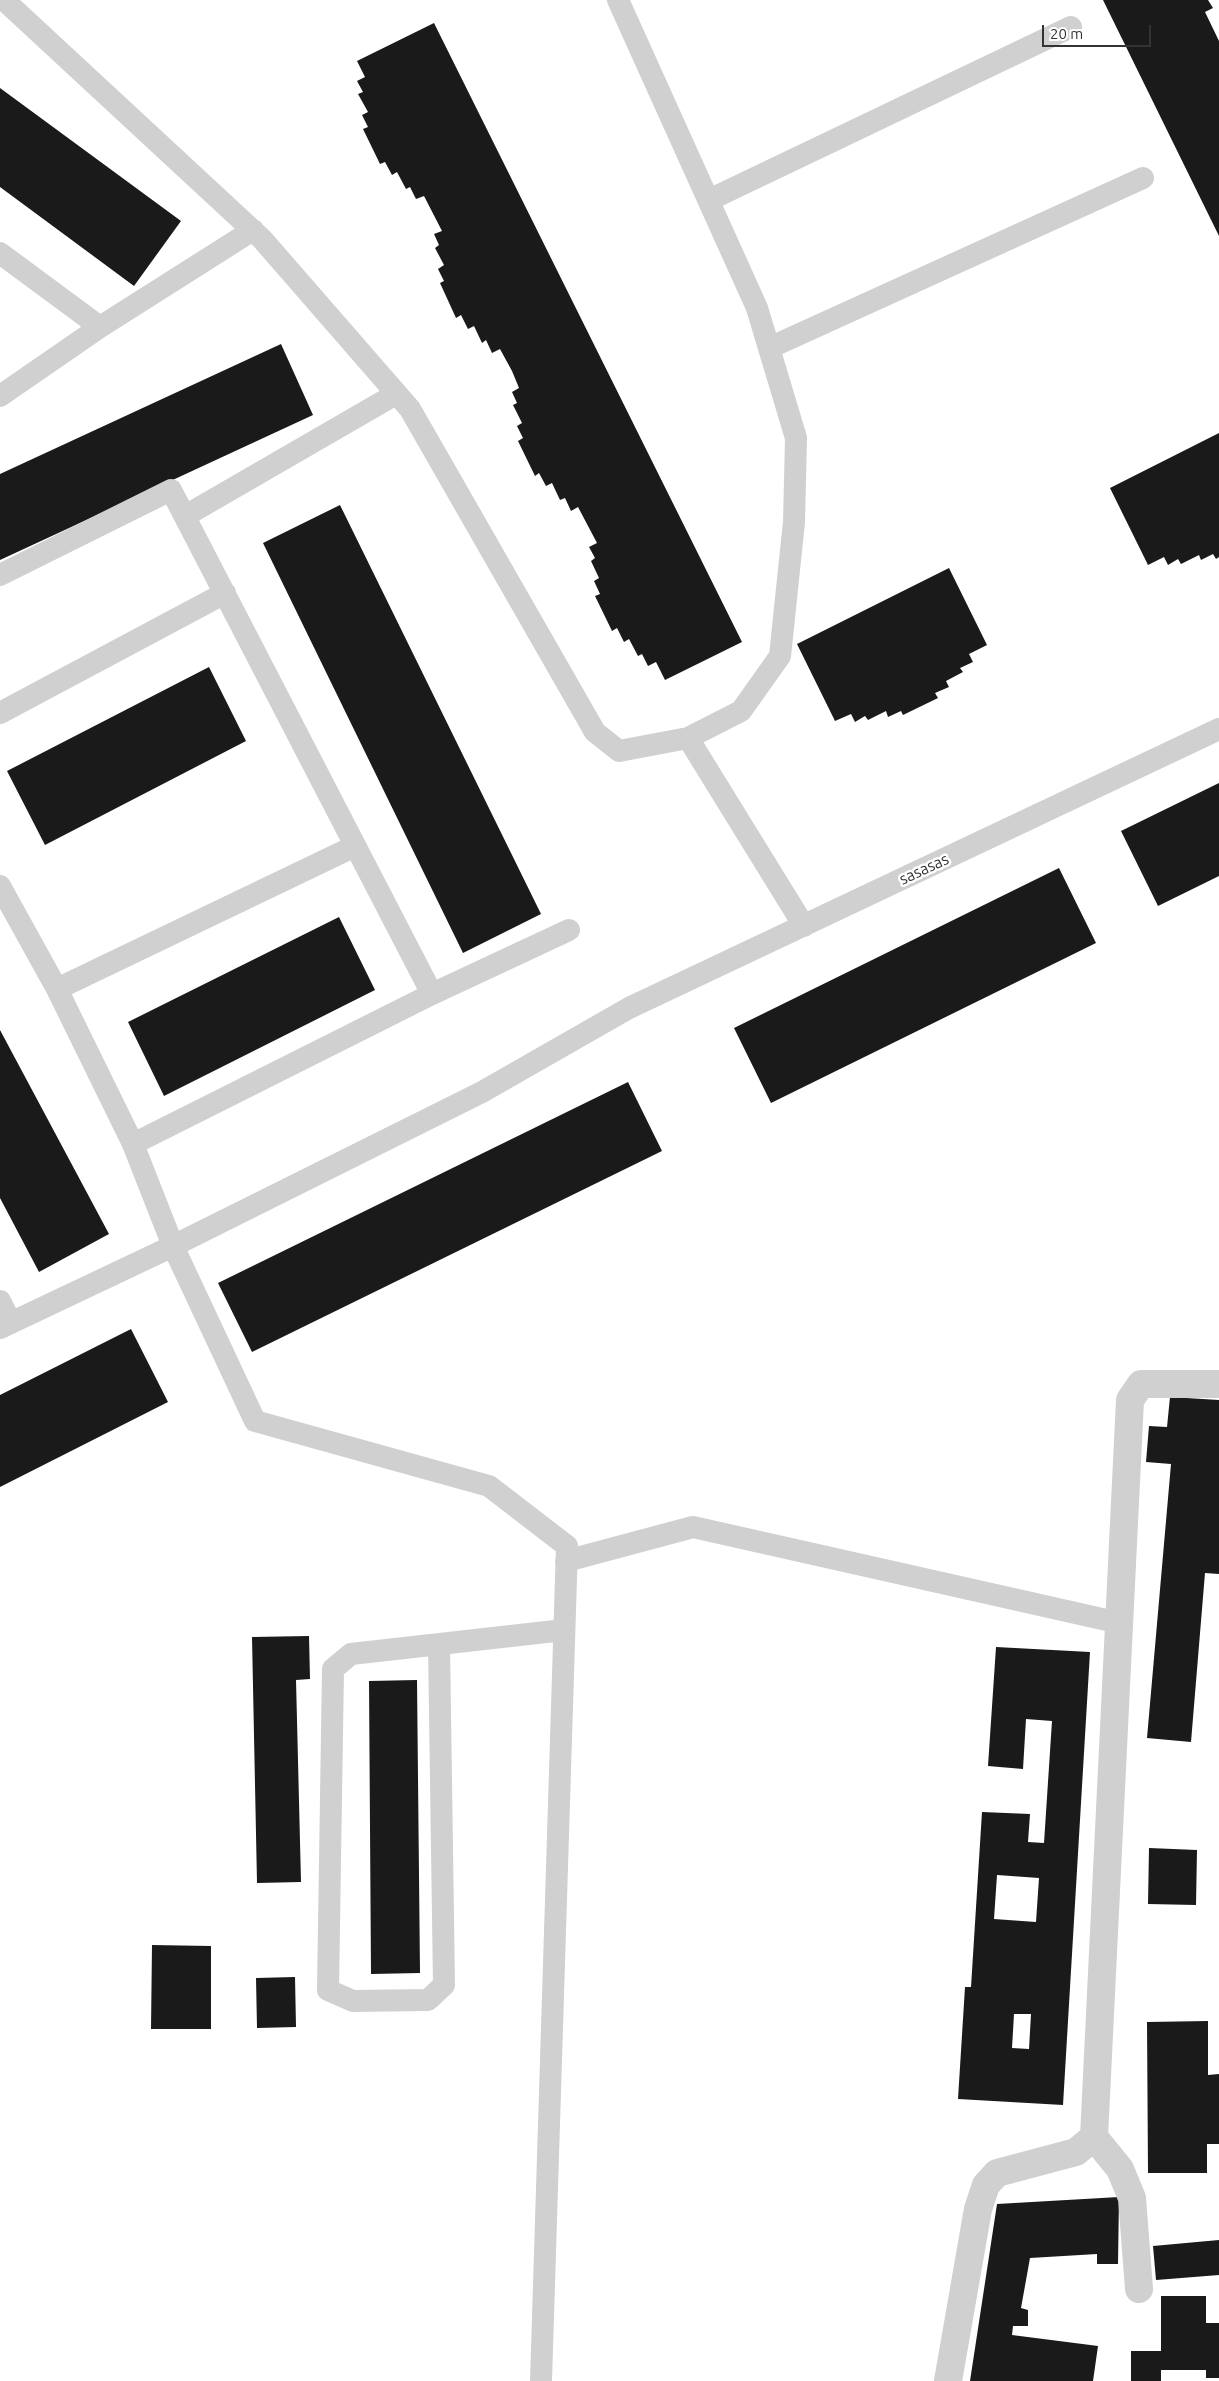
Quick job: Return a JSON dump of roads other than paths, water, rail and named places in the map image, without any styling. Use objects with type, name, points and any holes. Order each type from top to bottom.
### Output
[{"type":"street","points":[[1139,2289],[1132,2198],[1120,2169],[1094,2137],[1130,1400],[1140,1384],[1219,1384]]},
{"type":"street","points":[[948,2381],[978,2209],[986,2185],[997,2174],[1076,2152],[1094,2137]]},
{"type":"lane","points":[[4,0],[252,230],[410,409],[595,732],[620,751],[688,738],[741,711],[780,656],[794,522],[796,438],[757,308],[618,0]]},
{"type":"lane","points":[[709,200],[1071,26]]},
{"type":"lane","points":[[769,348],[1143,178]]},
{"type":"lane","points":[[0,396],[100,327],[252,230]]},
{"type":"lane","points":[[0,252],[100,327]]},
{"type":"lane","points":[[185,516],[396,394]]},
{"type":"lane","points":[[0,575],[172,490],[432,994]]},
{"type":"lane","points":[[0,713],[225,593]]},
{"type":"lane","name":"sasasas","points":[[6,1326],[173,1246],[482,1092],[629,1008],[1219,729]]},
{"type":"lane","points":[[688,738],[804,926]]},
{"type":"lane","points":[[57,989],[355,846]]},
{"type":"lane","points":[[0,886],[57,989],[133,1144],[173,1246],[255,1421],[489,1486],[567,1546],[541,2381]]},
{"type":"lane","points":[[133,1144],[432,994],[568,930]]},
{"type":"lane","points":[[0,1301],[6,1326]]},
{"type":"lane","points":[[566,1561],[693,1527],[1120,1622]]},
{"type":"lane","points":[[440,1644],[444,1985],[428,2000],[353,2001],[328,1990],[333,1669],[351,1654],[564,1630]]}]
